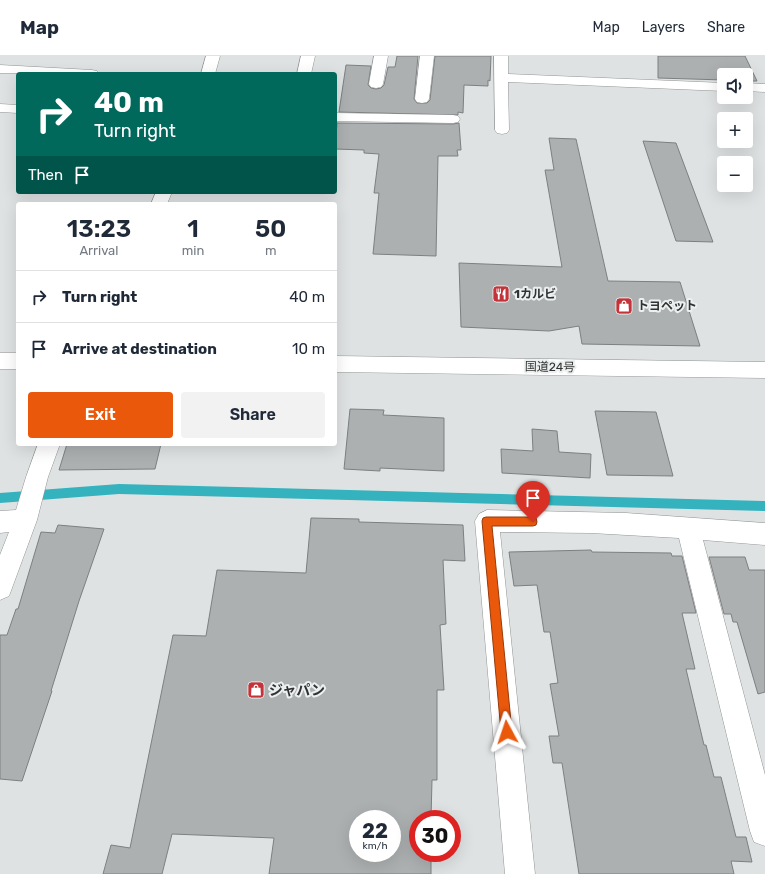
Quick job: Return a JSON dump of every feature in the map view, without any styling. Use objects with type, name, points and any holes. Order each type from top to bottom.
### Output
[{"type":"main road","points":[[209,72],[213,56]]},
{"type":"main road","points":[[304,72],[308,56]]},
{"type":"main road","points":[[376,84],[382,56]]},
{"type":"main road","points":[[422,99],[427,56]]},
{"type":"main road","points":[[501,56],[502,130]]},
{"type":"main road","points":[[0,69],[55,72]]},
{"type":"main road","points":[[502,78],[717,87]]},
{"type":"main road","points":[[753,88],[765,88]]},
{"type":"main road","points":[[0,108],[16,109]]},
{"type":"main road","points":[[337,117],[453,119]]},
{"type":"main road","points":[[0,361],[16,361]]},
{"type":"main road","name":"国道24号","points":[[337,364],[765,370]]},
{"type":"main road","points":[[0,588],[27,513],[37,477],[48,446]]},
{"type":"main road","points":[[0,522],[27,513]]},
{"type":"main road","points":[[520,874],[486,521],[688,528],[765,534]]},
{"type":"main road","points":[[688,528],[765,831]]},
{"type":"building","points":[[397,56],[418,56],[414,99],[417,103],[427,103],[430,100],[435,56],[491,56],[490,81],[488,80],[488,86],[464,85],[463,113],[458,112],[458,115],[339,112],[346,65],[371,66],[368,85],[371,88],[376,89],[381,88],[384,85],[388,67],[395,67]]},
{"type":"building","points":[[658,56],[745,56],[751,68],[717,68],[717,80],[658,78]]},
{"type":"building","points":[[753,73],[757,81],[753,81]]},
{"type":"building","points":[[337,123],[459,123],[461,150],[457,150],[458,156],[438,156],[436,256],[373,254],[379,193],[374,193],[379,154],[364,153],[364,150],[337,149]]},
{"type":"building","points":[[549,138],[576,139],[608,281],[680,282],[700,346],[582,344],[579,326],[549,331],[461,327],[459,263],[562,267],[545,170],[554,170]]},
{"type":"building","points":[[643,141],[676,143],[713,242],[676,241]]},
{"type":"building","points":[[350,409],[384,410],[383,415],[444,418],[444,471],[380,468],[380,471],[344,469]]},
{"type":"building","points":[[595,411],[656,412],[673,476],[607,475]]},
{"type":"building","points":[[532,429],[557,431],[559,452],[591,454],[590,478],[502,473],[501,449],[533,451]]},
{"type":"building","points":[[66,446],[161,446],[155,469],[59,470]]},
{"type":"building","points":[[311,518],[359,519],[359,522],[463,525],[465,561],[443,560],[446,624],[440,625],[444,690],[437,690],[437,780],[432,780],[431,810],[409,810],[409,862],[431,862],[431,874],[269,874],[274,838],[172,834],[162,874],[103,874],[111,845],[130,848],[173,635],[206,636],[217,570],[306,573]]},
{"type":"building","points":[[58,525],[104,529],[79,601],[52,691],[22,781],[0,779],[0,635],[7,635],[16,609],[18,609],[41,532],[55,533]]},
{"type":"building","points":[[591,550],[592,552],[671,553],[672,556],[682,556],[696,613],[682,613],[695,669],[686,669],[704,745],[706,745],[714,777],[721,777],[736,837],[746,837],[752,862],[731,861],[734,874],[579,874],[562,763],[553,763],[549,736],[559,736],[550,684],[558,683],[550,632],[544,632],[537,585],[514,586],[509,552]]},
{"type":"building","points":[[709,557],[745,557],[749,570],[765,570],[765,692],[758,694],[737,622],[733,622],[731,614],[724,614]]},
{"type":"waterway","points":[[0,498],[119,489],[765,506]]},
{"type":"place","name":"1カルビ","points":[[501,294]]},
{"type":"place","name":"トヨペット","points":[[624,306]]},
{"type":"place","name":"ジャパン","points":[[256,690]]},
{"type":"route","points":[[507,732],[486,521],[533,522]]}]
